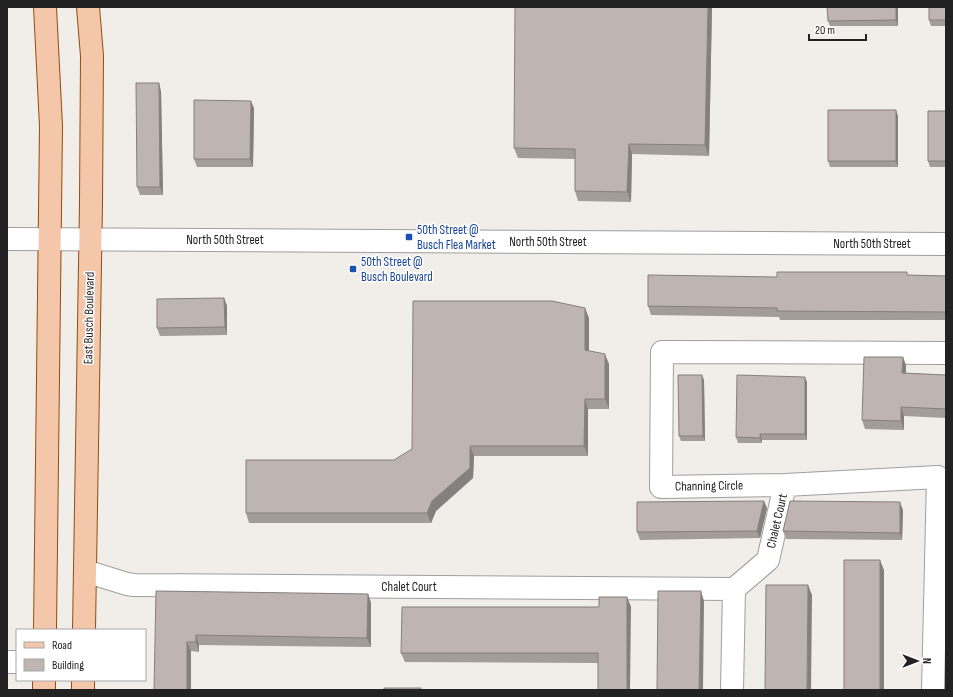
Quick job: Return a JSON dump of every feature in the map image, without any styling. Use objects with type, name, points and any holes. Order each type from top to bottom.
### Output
[{"type":"main road","points":[[45,629],[52,126],[46,7]]},
{"type":"main road","name":"East Busch Boulevard","points":[[84,629],[91,239],[92,56],[88,7]]},
{"type":"street","name":"North 50th Street","points":[[7,239],[946,244]]},
{"type":"street","name":"Channing Circle","points":[[933,690],[938,477],[785,485],[661,487],[662,352],[946,353]]},
{"type":"street","name":"Chalet Court","points":[[85,571],[127,584],[143,585],[734,590],[768,560],[785,485]]},
{"type":"street","points":[[732,690],[734,590]]},
{"type":"building","points":[[515,7],[708,7],[705,145],[629,144],[627,192],[575,191],[575,149],[514,148]]},
{"type":"building","points":[[827,7],[896,7],[896,20],[828,21]]},
{"type":"building","points":[[929,7],[946,7],[946,20],[929,20]]},
{"type":"building","points":[[136,83],[159,83],[160,187],[137,187]]},
{"type":"building","points":[[194,100],[251,101],[250,159],[194,159]]},
{"type":"building","points":[[828,110],[896,110],[896,161],[828,161]]},
{"type":"building","points":[[928,111],[946,111],[946,161],[928,161]]},
{"type":"building","points":[[777,272],[907,272],[907,275],[946,276],[946,312],[777,311],[777,308],[648,306],[648,275],[777,277]]},
{"type":"building","points":[[224,298],[225,327],[157,328],[157,299]]},
{"type":"building","points":[[413,301],[552,301],[585,308],[585,350],[605,354],[605,399],[585,399],[584,446],[470,446],[470,468],[432,501],[427,513],[246,513],[246,460],[394,460],[412,449]]},
{"type":"building","points":[[864,357],[903,357],[902,373],[946,375],[946,409],[901,407],[901,421],[862,420]]},
{"type":"building","points":[[678,375],[702,375],[703,436],[679,436]]},
{"type":"building","points":[[737,375],[805,377],[805,434],[760,434],[760,438],[736,437]]},
{"type":"building","points":[[764,501],[757,531],[637,532],[637,502]]},
{"type":"building","points":[[790,501],[900,502],[900,533],[783,531]]},
{"type":"building","points":[[844,560],[880,560],[880,690],[844,690]]},
{"type":"building","points":[[766,585],[808,585],[807,690],[765,690]]},
{"type":"building","points":[[156,591],[368,594],[367,638],[196,635],[196,642],[187,642],[187,690],[154,690]]},
{"type":"building","points":[[658,591],[701,591],[699,690],[657,690]]},
{"type":"building","points":[[599,597],[627,597],[627,690],[598,690],[598,653],[401,653],[402,607],[599,607]]},
{"type":"building","points":[[384,688],[421,688],[421,690],[384,690]]},
{"type":"place","name":"50th Street @ Busch Flea Market","points":[[409,237]]},
{"type":"place","name":"50th Street @ Busch Boulevard","points":[[353,269]]}]
